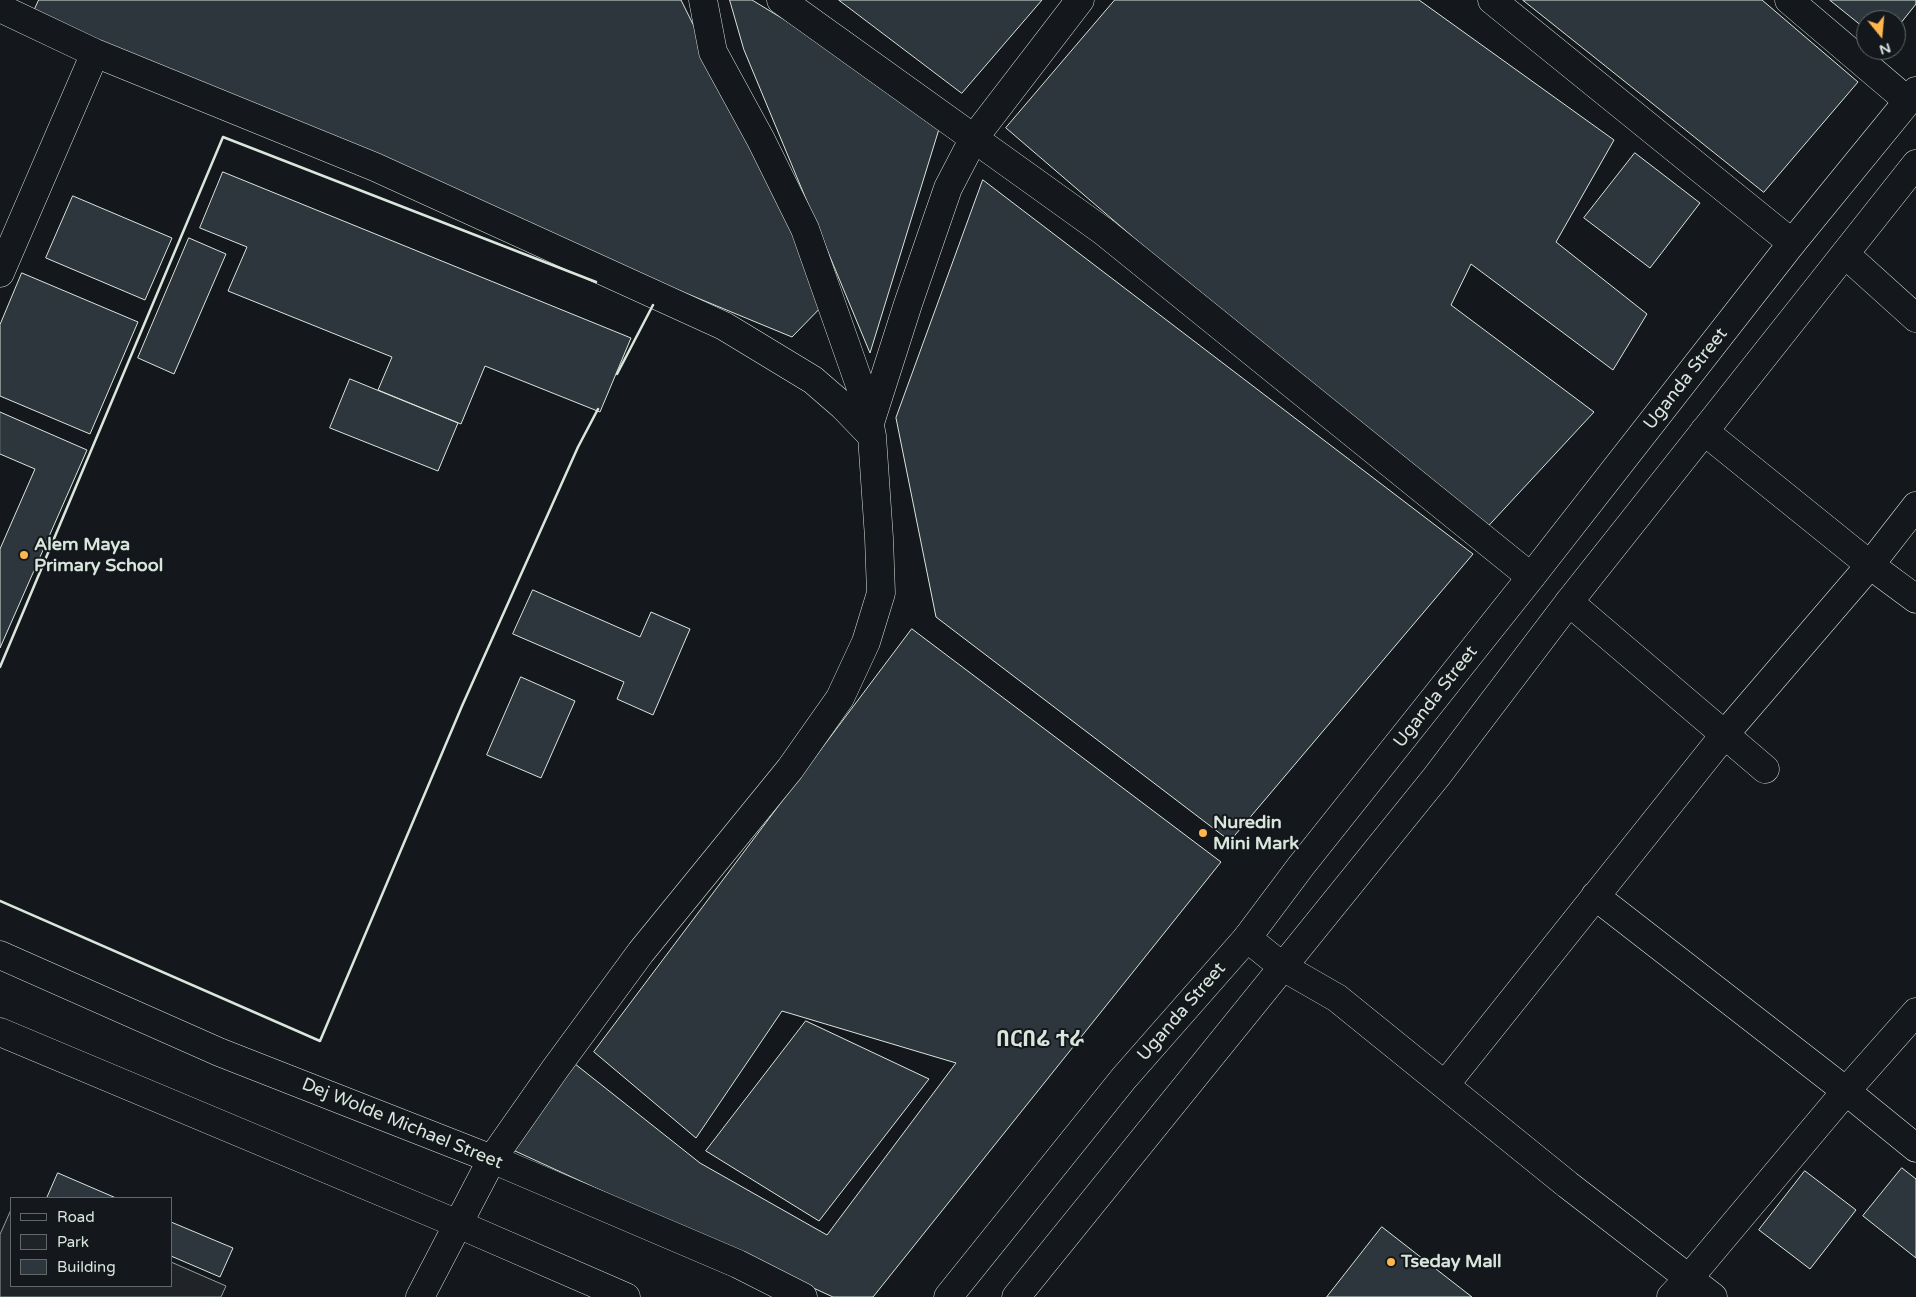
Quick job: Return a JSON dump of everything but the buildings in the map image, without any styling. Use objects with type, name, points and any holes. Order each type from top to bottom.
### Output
[{"type":"street","points":[[420,1297],[492,1160],[555,1069],[641,952],[790,769],[840,698],[866,642],[881,593],[871,430],[864,397],[805,229],[761,140],[713,52],[703,0]]},
{"type":"street","points":[[781,0],[1103,231],[1531,577]]},
{"type":"street","points":[[871,430],[908,304],[948,188],[974,138],[1080,0]]},
{"type":"street","points":[[1492,0],[1792,243]]},
{"type":"street","points":[[1789,0],[1912,96]]},
{"type":"street","points":[[5,6],[95,53],[375,167],[724,326],[814,380],[871,430]]},
{"type":"street","points":[[0,273],[95,53]]},
{"type":"street","name":"Uganda Street","points":[[948,1297],[1124,1078],[1248,938],[1301,866],[1531,577],[1792,243],[1912,96]]},
{"type":"street","points":[[1016,1297],[1437,776],[1569,602],[1916,164]]},
{"type":"street","points":[[1845,254],[1916,318]]},
{"type":"street","points":[[1704,431],[1916,600]]},
{"type":"street","points":[[1446,1086],[1725,734],[1870,565],[1916,506]]},
{"type":"street","points":[[1569,602],[1765,768]]},
{"type":"street","points":[[1595,896],[1846,1091],[1916,1148]]},
{"type":"street","points":[[1248,938],[1282,967],[1337,998],[1568,1185],[1713,1297]]},
{"type":"street","name":"Dej Wolde Michael Street","points":[[0,955],[219,1052],[492,1160],[738,1264],[803,1297]]},
{"type":"street","points":[[1670,1297],[1689,1278],[1846,1091],[1916,1012]]},
{"type":"street","points":[[0,1032],[458,1224],[626,1297]]},
{"type":"green space","points":[[10,1212],[10,1287],[172,1287],[172,1262],[226,1286],[221,1297],[0,1297],[0,1235]]},
{"type":"wall","points":[[0,667],[223,137],[596,282]]},
{"type":"wall","points":[[617,374],[653,305]]},
{"type":"wall","points":[[0,901],[320,1041],[462,706],[578,447],[598,409]]},
{"type":"place","name":"Alem Maya Primary School","points":[[24,555]]},
{"type":"place","name":"Nuredin Mini Mark","points":[[1203,833]]},
{"type":"place","name":"Tseday Mall","points":[[1391,1262]]},
{"type":"district","name":"በርበሬ ተራ","points":[[1040,1040]]}]
